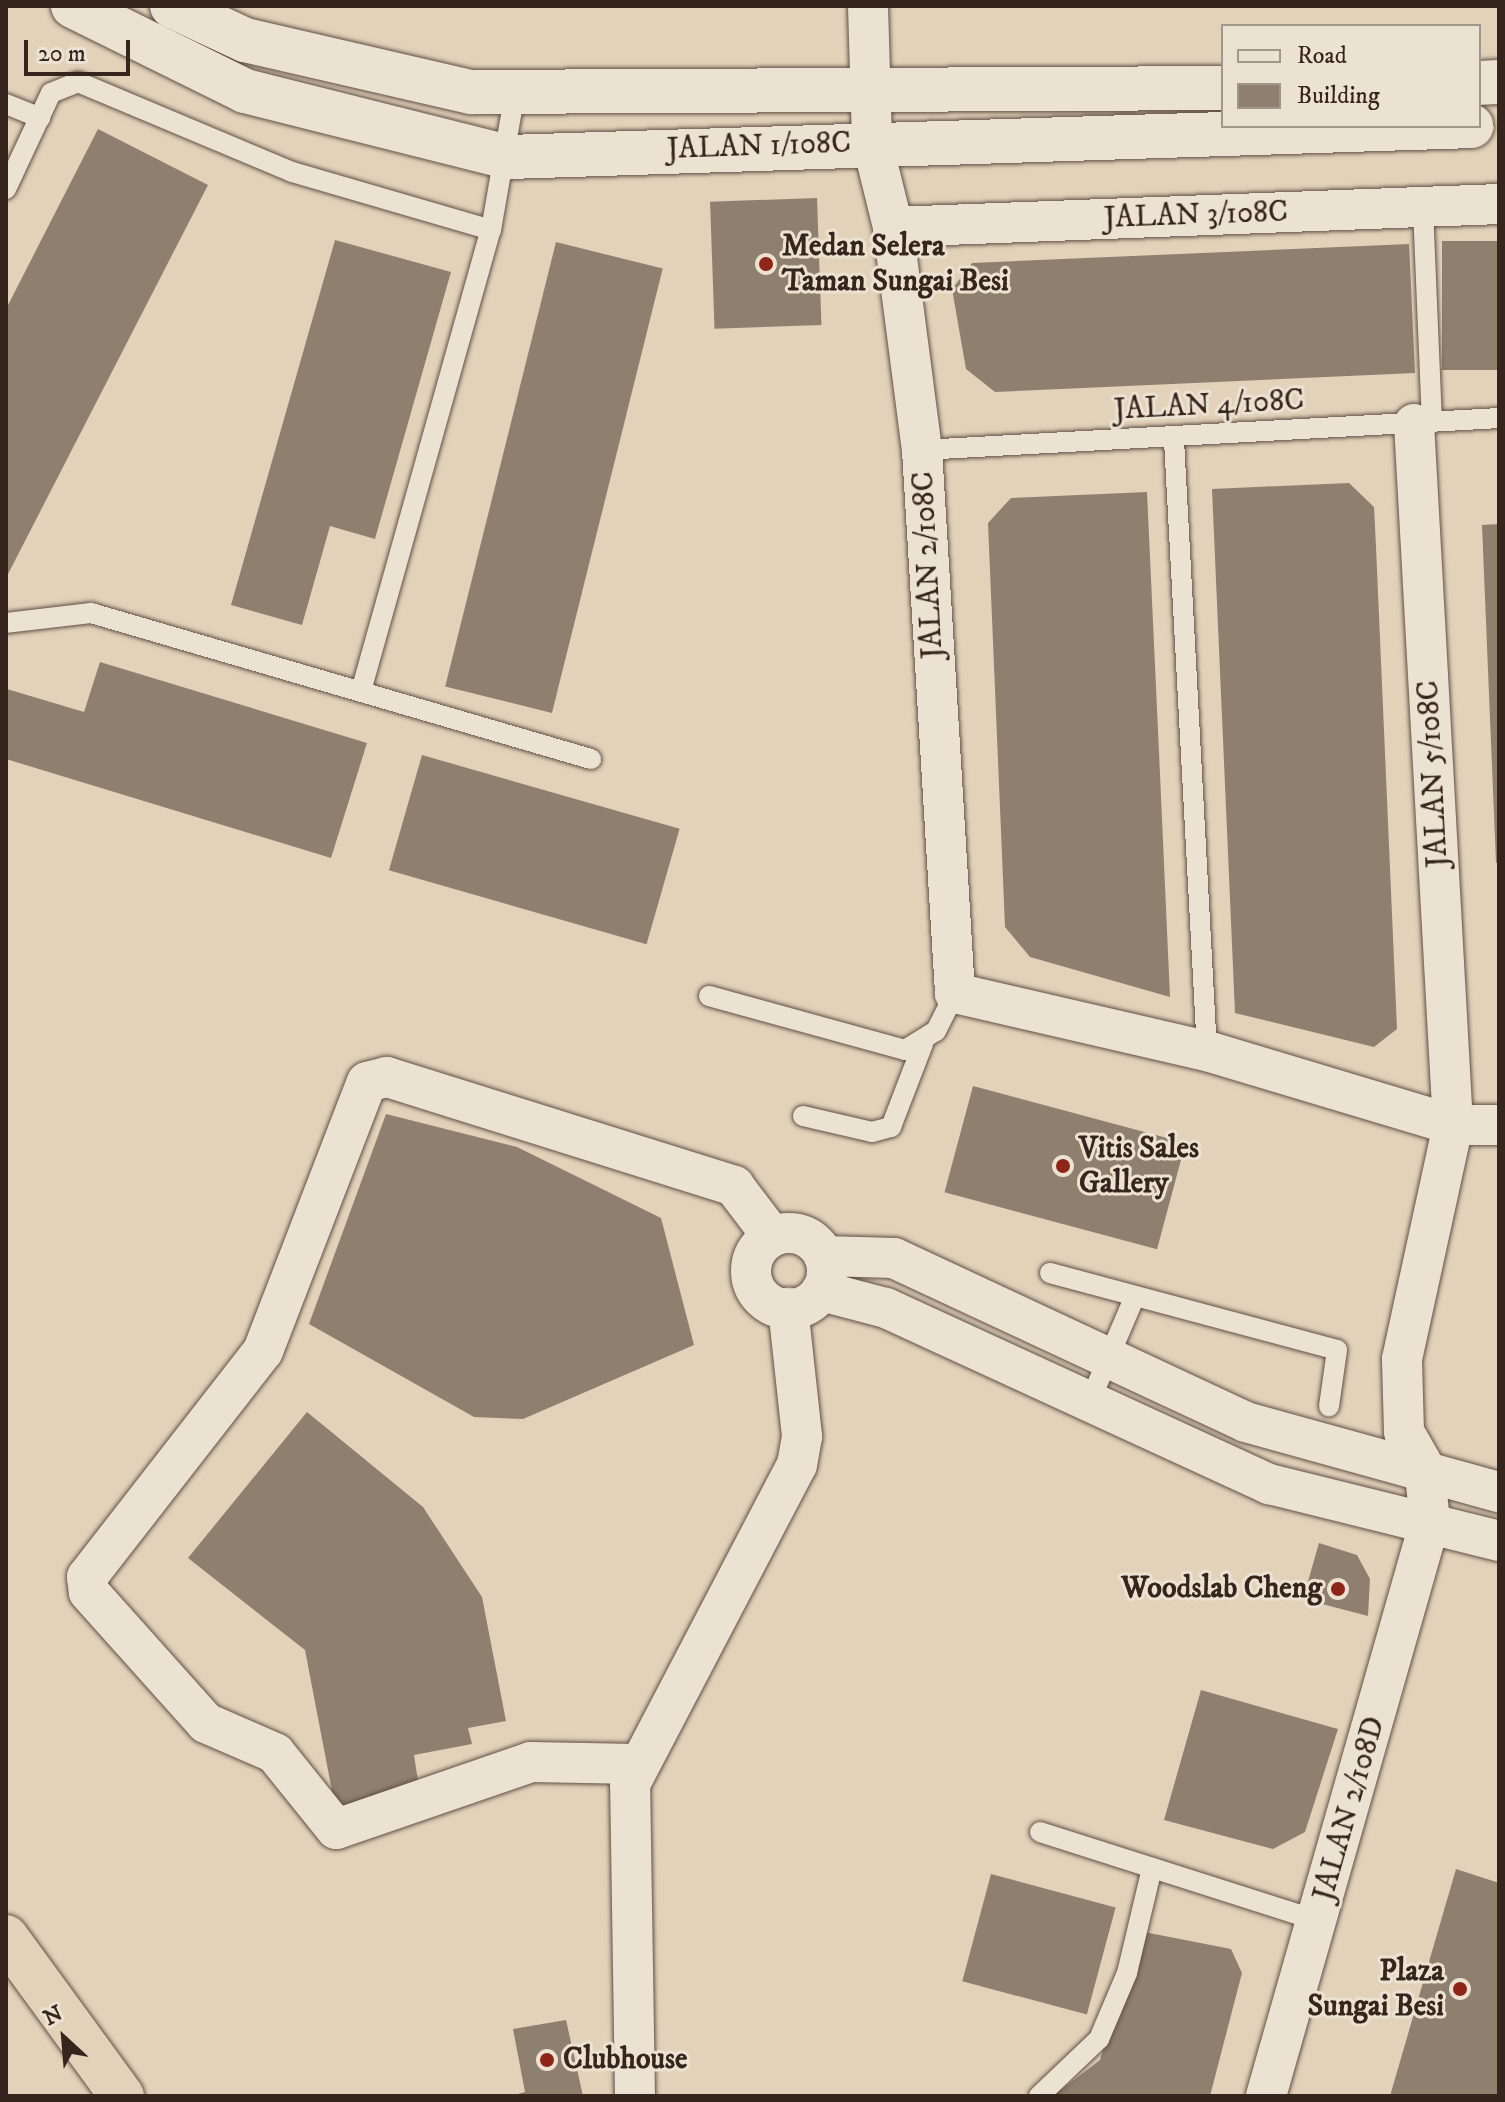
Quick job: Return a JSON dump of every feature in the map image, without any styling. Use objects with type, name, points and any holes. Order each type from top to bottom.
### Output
[{"type":"highway","points":[[6,1937],[122,2096]]},
{"type":"street","name":"JALAN 1/108C","points":[[73,6],[245,91],[508,157],[872,142],[1397,128]]},
{"type":"street","name":"JALAN 1/108C","points":[[172,6],[245,40],[471,92],[871,95],[1221,88]]},
{"type":"street","name":"JALAN 2/108C","points":[[868,6],[872,142],[893,227],[922,450],[955,993]]},
{"type":"street","name":"JALAN 3/108C","points":[[893,227],[1499,204]]},
{"type":"street","name":"JALAN 5/108C","points":[[1423,423],[1453,1125],[1402,1359],[1404,1432],[1424,1467]]},
{"type":"street","points":[[955,993],[1207,1051],[1453,1125],[1499,1125]]},
{"type":"street","points":[[635,2096],[630,1784],[637,1764],[797,1465],[802,1436],[811,1285],[808,1238],[772,1236],[734,1186],[387,1077],[367,1082],[263,1351],[87,1577],[89,1592],[206,1723],[275,1753],[336,1829],[531,1762],[637,1764]]},
{"type":"street","points":[[772,1236],[755,1254],[751,1279],[765,1300],[894,1258],[1291,1438],[1424,1467],[1499,1492]]},
{"type":"street","points":[[811,1285],[886,1308],[1269,1484],[1430,1521],[1499,1541]]},
{"type":"street","points":[[1424,1467],[1430,1521]]},
{"type":"street","name":"JALAN 2/108D","points":[[1266,2096],[1319,1921],[1430,1521]]},
{"type":"lane","points":[[6,189],[58,85],[78,82],[292,172],[491,230]]},
{"type":"lane","points":[[361,691],[491,230],[508,157],[515,93]]},
{"type":"lane","points":[[6,104],[40,118]]},
{"type":"lane","points":[[1423,208],[1423,423]]},
{"type":"lane","name":"JALAN 4/108C","points":[[922,450],[1174,440],[1499,418]]},
{"type":"lane","points":[[1174,440],[1207,1051]]},
{"type":"lane","points":[[6,623],[91,613],[591,759]]},
{"type":"lane","points":[[803,1116],[872,1132],[891,1127],[923,1044],[955,993]]},
{"type":"lane","points":[[709,996],[905,1050],[923,1044]]},
{"type":"lane","points":[[1050,1273],[1337,1350],[1329,1406]]},
{"type":"lane","points":[[1090,1401],[1135,1296]]},
{"type":"lane","points":[[1040,1832],[1319,1921]]},
{"type":"lane","points":[[1039,2096],[1099,2039],[1127,1973],[1152,1868]]},
{"type":"building","points":[[98,129],[208,185],[6,578],[6,309]]},
{"type":"building","name":"Medan Selera Taman Sungai Besi","points":[[817,198],[821,325],[714,329],[710,202]]},
{"type":"building","points":[[335,240],[451,272],[375,539],[330,526],[302,625],[231,605]]},
{"type":"building","points":[[1442,241],[1499,241],[1499,370],[1442,370]]},
{"type":"building","points":[[556,242],[663,269],[552,713],[445,686]]},
{"type":"building","points":[[1409,244],[1415,373],[995,392],[966,369],[952,289],[972,263]]},
{"type":"building","points":[[1349,483],[1374,507],[1376,547],[1397,1029],[1374,1047],[1235,1013],[1212,489]]},
{"type":"building","points":[[1147,492],[1170,997],[1030,957],[1005,927],[988,523],[1011,498]]},
{"type":"building","points":[[1499,524],[1499,862],[1496,863],[1482,525]]},
{"type":"building","points":[[100,662],[367,743],[331,858],[6,759],[7,689],[84,712]]},
{"type":"building","points":[[422,755],[680,829],[647,944],[389,870]]},
{"type":"building","name":"Vitis Sales Gallery","points":[[973,1086],[1186,1143],[1157,1249],[945,1192]]},
{"type":"building","points":[[386,1114],[517,1147],[661,1218],[694,1345],[523,1419],[474,1417],[309,1324]]},
{"type":"building","points":[[307,1412],[423,1507],[482,1597],[506,1721],[468,1728],[472,1744],[414,1755],[420,1794],[336,1812],[305,1650],[188,1558]]},
{"type":"building","name":"Woodslab Cheng","points":[[1319,1543],[1357,1555],[1370,1579],[1368,1616],[1303,1599]]},
{"type":"building","points":[[1201,1690],[1338,1729],[1305,1832],[1273,1849],[1164,1820]]},
{"type":"building","name":"Plaza Sungai Besi","points":[[1456,1869],[1499,1883],[1499,2096],[1390,2096]]},
{"type":"building","points":[[991,1874],[1116,1907],[1087,2015],[962,1981]]},
{"type":"building","points":[[1139,1931],[1231,1949],[1242,1973],[1210,2096],[1053,2096],[1100,2060]]},
{"type":"building","name":"Clubhouse","points":[[566,2020],[583,2096],[510,2096],[525,2092],[513,2029]]},
{"type":"place","name":"Medan Selera Taman Sungai Besi","points":[[766,264]]},
{"type":"place","name":"Vitis Sales Gallery","points":[[1063,1166]]},
{"type":"place","name":"Woodslab Cheng","points":[[1338,1589]]},
{"type":"place","name":"Plaza Sungai Besi","points":[[1460,1989]]},
{"type":"place","name":"Clubhouse","points":[[547,2060]]}]
